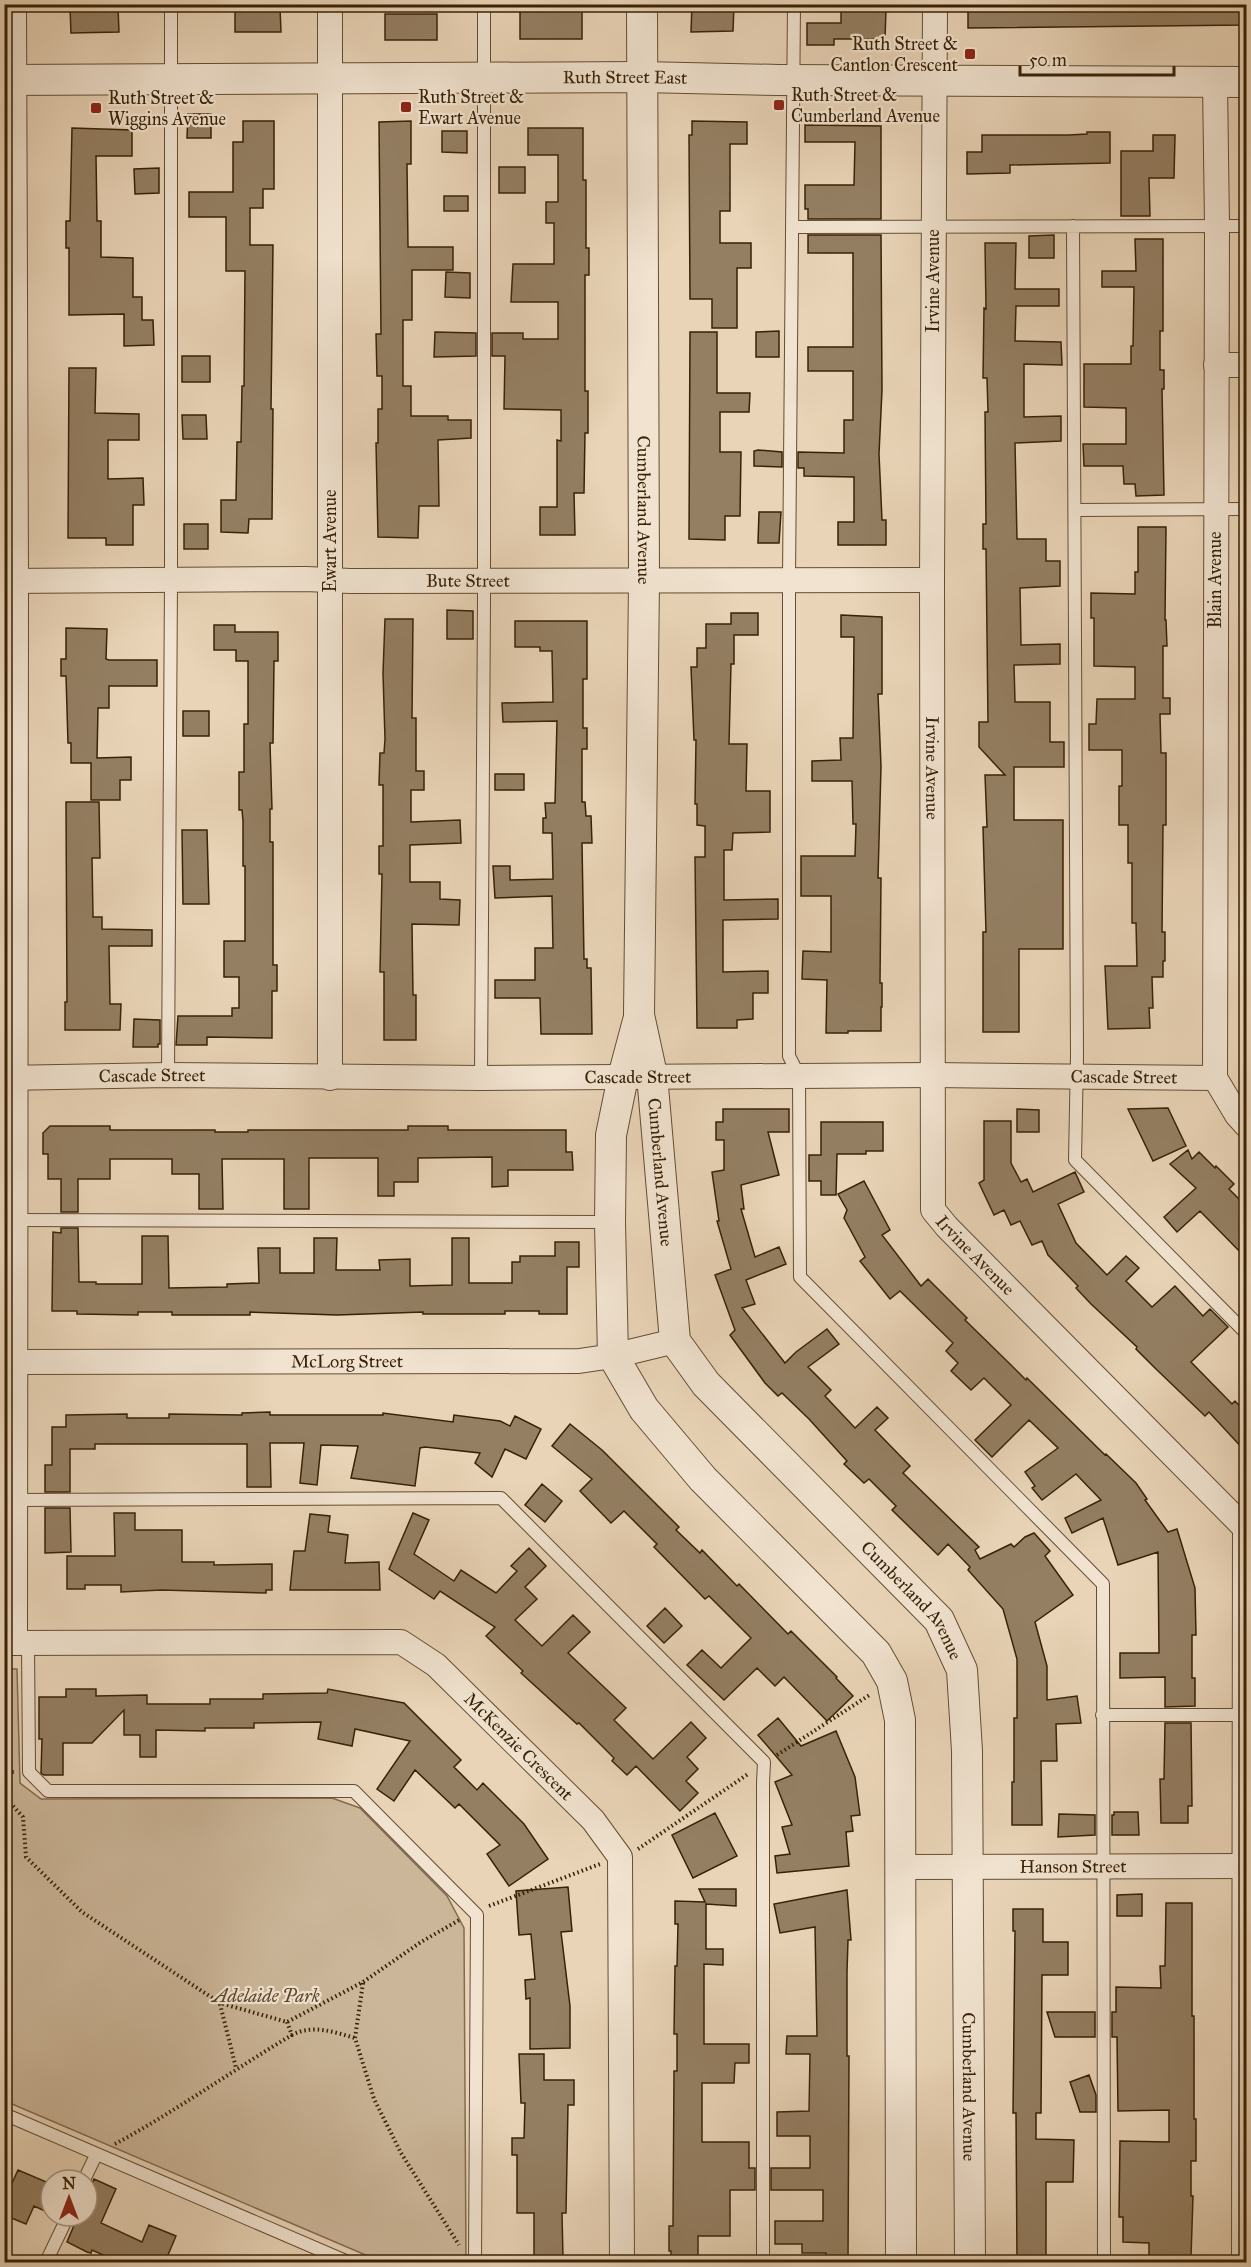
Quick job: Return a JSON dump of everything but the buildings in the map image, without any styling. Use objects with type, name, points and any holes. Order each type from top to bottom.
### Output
[{"type":"street","points":[[14,4],[9,80],[9,1220],[15,1362],[10,1499],[16,1642]]},
{"type":"street","name":"Ewart Avenue","points":[[330,4],[330,1078]]},
{"type":"street","name":"Cumberland Avenue","points":[[642,4],[644,581],[639,1015],[652,1076],[675,1341],[706,1384],[939,1620],[962,1670],[967,1751],[970,2262]]},
{"type":"street","name":"Irvine Avenue","points":[[935,4],[932,580],[933,1210],[947,1227],[1245,1528],[1244,2262]]},
{"type":"street","name":"Ruth Street East","points":[[9,80],[642,77],[1246,82]]},
{"type":"street","name":"Blain Avenue","points":[[1215,82],[1217,226],[1215,1078]]},
{"type":"street","points":[[1216,365],[1246,365]]},
{"type":"street","name":"Bute Street","points":[[10,581],[932,580]]},
{"type":"street","name":"Cumberland Avenue","points":[[639,1015],[622,1077],[611,1135],[613,1356],[644,1409],[703,1479],[876,1653],[892,1681],[900,1720],[901,2262]]},
{"type":"street","name":"Cascade Street","points":[[9,1078],[1077,1075],[1215,1078]]},
{"type":"street","points":[[1215,1078],[1237,1115],[1246,1125]]},
{"type":"street","name":"McLorg Street","points":[[15,1362],[579,1361],[613,1356],[675,1341]]},
{"type":"street","name":"McKenzie Crescent","points":[[16,1642],[401,1642],[436,1665],[593,1820],[620,1857]]},
{"type":"street","points":[[620,1857],[622,2262]]},
{"type":"street","name":"Hanson Street","points":[[899,1867],[1246,1866]]},
{"type":"lane","points":[[168,1076],[171,4]]},
{"type":"lane","points":[[481,1078],[484,4]]},
{"type":"lane","points":[[794,4],[789,579],[789,1056],[799,1076],[800,1277],[1103,1584],[1104,2262]]},
{"type":"lane","points":[[1073,226],[1077,1075],[1075,1160],[1246,1332]]},
{"type":"lane","points":[[793,227],[1246,226]]},
{"type":"lane","points":[[1075,510],[1246,509]]},
{"type":"lane","points":[[9,1220],[610,1222]]},
{"type":"lane","points":[[10,1499],[501,1498],[764,1762],[763,2262]]},
{"type":"lane","points":[[16,1642],[29,1772],[48,1791],[354,1791],[477,1914],[475,2260]]},
{"type":"lane","points":[[1102,1715],[1246,1715]]},
{"type":"lane","points":[[4,2114],[348,2262]]},
{"type":"lane","points":[[90,2168],[96,2155]]},
{"type":"lane","points":[[46,2262],[62,2228]]},
{"type":"path","points":[[4,1796],[24,1817],[26,1857],[82,1912],[220,2003],[287,2022],[363,1982],[421,1942],[473,1912],[636,1850],[764,1762],[880,1688]]},
{"type":"path","points":[[363,1982],[354,2038],[374,2099],[401,2153],[462,2250],[475,2260]]},
{"type":"path","points":[[220,2003],[236,2068]]},
{"type":"path","points":[[287,2022],[292,2035]]},
{"type":"path","points":[[96,2155],[141,2131],[236,2068],[302,2030],[327,2030],[354,2038]]},
{"type":"green space","name":"Adelaide Park","points":[[5,1669],[17,1669],[20,1783],[41,1799],[332,1798],[360,1808],[447,1896],[464,1928],[466,2262],[382,2262],[5,2101]]},
{"type":"place","name":"Ruth Street & Cantlon Crescent","points":[[970,54]]},
{"type":"place","name":"Ruth Street & Cumberland Avenue","points":[[779,105]]},
{"type":"place","name":"Ruth Street & Ewart Avenue","points":[[406,107]]},
{"type":"place","name":"Ruth Street & Wiggins Avenue","points":[[96,108]]}]
